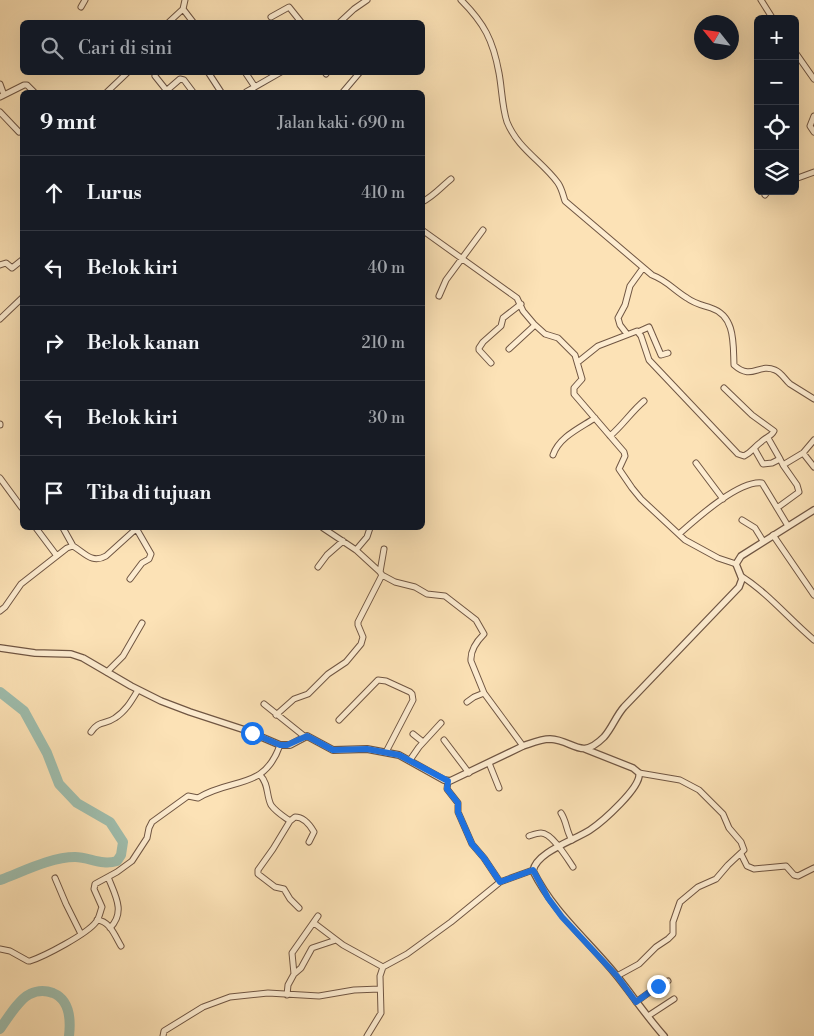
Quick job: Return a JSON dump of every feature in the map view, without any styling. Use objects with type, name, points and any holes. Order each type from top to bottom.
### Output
[{"type":"street","points":[[81,7],[85,0]]},
{"type":"street","points":[[171,20],[183,9],[185,0]]},
{"type":"street","points":[[342,20],[367,0]]},
{"type":"street","points":[[461,0],[478,17],[491,43],[499,72],[507,121],[525,150],[559,184],[565,201],[584,215],[652,275],[665,280],[680,294],[695,304],[712,308],[725,317],[733,336],[734,365],[741,371],[776,370],[789,383],[814,399]]},
{"type":"street","points":[[761,0],[770,15]]},
{"type":"street","points":[[271,17],[290,6],[300,20]]},
{"type":"street","points":[[183,9],[191,20]]},
{"type":"street","points":[[799,58],[814,79]]},
{"type":"street","points":[[110,90],[125,75]]},
{"type":"street","points":[[210,75],[221,90]]},
{"type":"street","points":[[247,75],[254,87]]},
{"type":"street","points":[[249,90],[276,75]]},
{"type":"street","points":[[345,90],[357,75]]},
{"type":"street","points":[[155,76],[165,90]]},
{"type":"street","points":[[168,90],[182,79],[191,90]]},
{"type":"street","points":[[0,84],[2,96],[24,85],[30,90]]},
{"type":"street","points":[[0,112],[19,132]]},
{"type":"street","points":[[814,116],[810,126],[814,132]]},
{"type":"street","points":[[799,178],[814,172]]},
{"type":"street","points":[[425,200],[433,196],[441,186],[451,179]]},
{"type":"street","points":[[439,296],[446,280],[483,230]]},
{"type":"street","points":[[425,232],[517,298],[523,311],[535,325],[546,334],[558,338],[573,352],[578,362],[582,379],[574,388],[574,394],[624,454],[619,469],[632,488],[690,543],[718,558],[736,564],[741,576],[739,587],[624,707],[605,736],[585,749]]},
{"type":"street","points":[[0,265],[6,263],[12,268],[20,262]]},
{"type":"street","points":[[627,334],[620,325],[618,318],[625,305],[630,286],[643,268]]},
{"type":"street","points":[[0,319],[20,300]]},
{"type":"street","points":[[491,363],[479,348],[501,326],[503,318],[521,304]]},
{"type":"street","points":[[509,349],[535,325]]},
{"type":"street","points":[[578,362],[598,346],[649,327],[661,355],[668,353]]},
{"type":"street","points":[[638,332],[649,360],[738,454],[744,456],[772,435],[774,430],[752,415],[724,388]]},
{"type":"street","points":[[610,436],[621,427],[644,400]]},
{"type":"street","points":[[553,455],[558,444],[595,418]]},
{"type":"street","points":[[768,438],[797,485],[799,492],[777,508]]},
{"type":"street","points":[[783,465],[803,454],[814,440]]},
{"type":"street","points":[[754,450],[763,464],[772,463],[780,459]]},
{"type":"street","points":[[803,454],[814,467]]},
{"type":"street","points":[[696,463],[723,499]]},
{"type":"street","points":[[0,478],[20,505]]},
{"type":"street","points":[[679,534],[710,507],[744,488],[760,482],[788,526]]},
{"type":"street","points":[[736,564],[744,553],[814,510]]},
{"type":"street","points":[[742,520],[755,528],[763,541]]},
{"type":"street","points":[[38,530],[57,556]]},
{"type":"street","points":[[64,530],[73,546],[94,560],[100,560],[106,556],[134,530]]},
{"type":"street","points":[[130,579],[142,563],[149,559],[151,554],[137,530]]},
{"type":"street","points":[[329,530],[356,550],[381,574],[394,582],[415,587],[427,594],[445,596],[476,620],[484,634],[475,645],[470,658],[484,693],[523,746]]},
{"type":"street","points":[[356,550],[363,543],[369,530]]},
{"type":"street","points":[[773,535],[814,596]]},
{"type":"street","points":[[318,567],[327,555],[343,541]]},
{"type":"street","points":[[0,611],[21,584],[67,548],[73,546]]},
{"type":"street","points":[[276,716],[294,699],[308,694],[328,674],[346,662],[355,652],[363,637],[358,622],[381,574],[384,549]]},
{"type":"street","points":[[741,576],[755,585],[814,640]]},
{"type":"street","points":[[107,672],[123,656],[142,624]]},
{"type":"street","points":[[0,648],[78,656],[138,690],[190,712],[234,726],[280,745],[290,745],[304,736]]},
{"type":"street","points":[[339,720],[378,680],[386,681],[412,694],[414,700],[386,752]]},
{"type":"street","points":[[91,732],[98,723],[117,717],[129,705],[138,690]]},
{"type":"street","points":[[467,702],[484,693]]},
{"type":"street","points":[[264,704],[276,716],[304,736],[311,737],[333,750],[367,749],[399,755],[448,781],[454,780],[523,746],[544,739],[552,739],[572,747],[585,749],[633,768],[639,773],[680,780],[700,790],[723,814],[731,832],[741,842],[744,850],[716,879],[698,887],[680,902],[672,922],[673,934],[668,939],[656,947],[639,964],[617,976]]},
{"type":"street","points":[[410,760],[441,723]]},
{"type":"street","points":[[414,734],[424,742]]},
{"type":"street","points":[[444,740],[469,773]]},
{"type":"street","points":[[0,949],[10,951],[28,961],[47,954],[81,934],[97,920],[102,905],[94,886],[98,881],[117,872],[132,860],[147,838],[152,822],[188,796],[198,798],[260,775],[270,766],[280,745]]},
{"type":"street","points":[[489,763],[499,788]]},
{"type":"street","points":[[367,1036],[381,1014],[380,976],[383,967],[407,954],[451,922],[500,882],[533,870],[535,865],[558,845],[592,829],[636,786],[640,779],[639,773]]},
{"type":"street","points":[[260,775],[266,783],[271,804],[290,821]]},
{"type":"street","points":[[448,781],[447,789],[458,803],[458,812],[472,844],[500,882]]},
{"type":"street","points":[[561,813],[567,822],[569,835],[572,840]]},
{"type":"street","points":[[299,908],[284,889],[275,887],[258,874],[258,870],[290,821],[295,817],[300,818],[311,826],[314,832],[309,842]]},
{"type":"street","points":[[529,836],[541,832],[558,845],[573,867]]},
{"type":"street","points":[[741,854],[747,866],[756,870],[786,866],[794,875],[798,876],[814,868]]},
{"type":"street","points":[[533,870],[548,898],[562,917],[617,976],[664,1036]]},
{"type":"street","points":[[108,876],[118,904],[119,913],[117,920],[110,928]]},
{"type":"street","points":[[55,878],[81,934]]},
{"type":"street","points":[[294,974],[292,953],[318,916]]},
{"type":"street","points":[[97,920],[102,920],[110,928],[121,946]]},
{"type":"street","points":[[314,923],[336,940],[383,967]]},
{"type":"street","points":[[287,995],[288,985],[294,974],[301,968],[312,948],[336,940]]},
{"type":"street","points":[[636,1002],[668,981]]},
{"type":"street","points":[[163,1036],[164,1031],[212,1002],[230,997],[268,993],[319,996],[354,990],[380,989]]},
{"type":"street","points":[[648,1016],[674,998]]},
{"type":"waterway","points":[[0,692],[24,711],[47,753],[59,784],[77,803],[110,822],[123,842],[121,855],[117,861],[101,862],[80,857],[56,859],[0,880]]},
{"type":"waterway","points":[[0,1029],[22,1000],[30,994],[44,991],[59,996],[66,1005],[70,1023],[69,1036]]},
{"type":"route","points":[[252,733],[280,745],[290,745],[307,736],[333,750],[367,749],[395,754],[403,756],[448,781],[447,789],[458,803],[458,812],[472,844],[480,852],[500,882],[533,870],[548,898],[562,917],[617,976],[636,1002],[658,986]]}]
